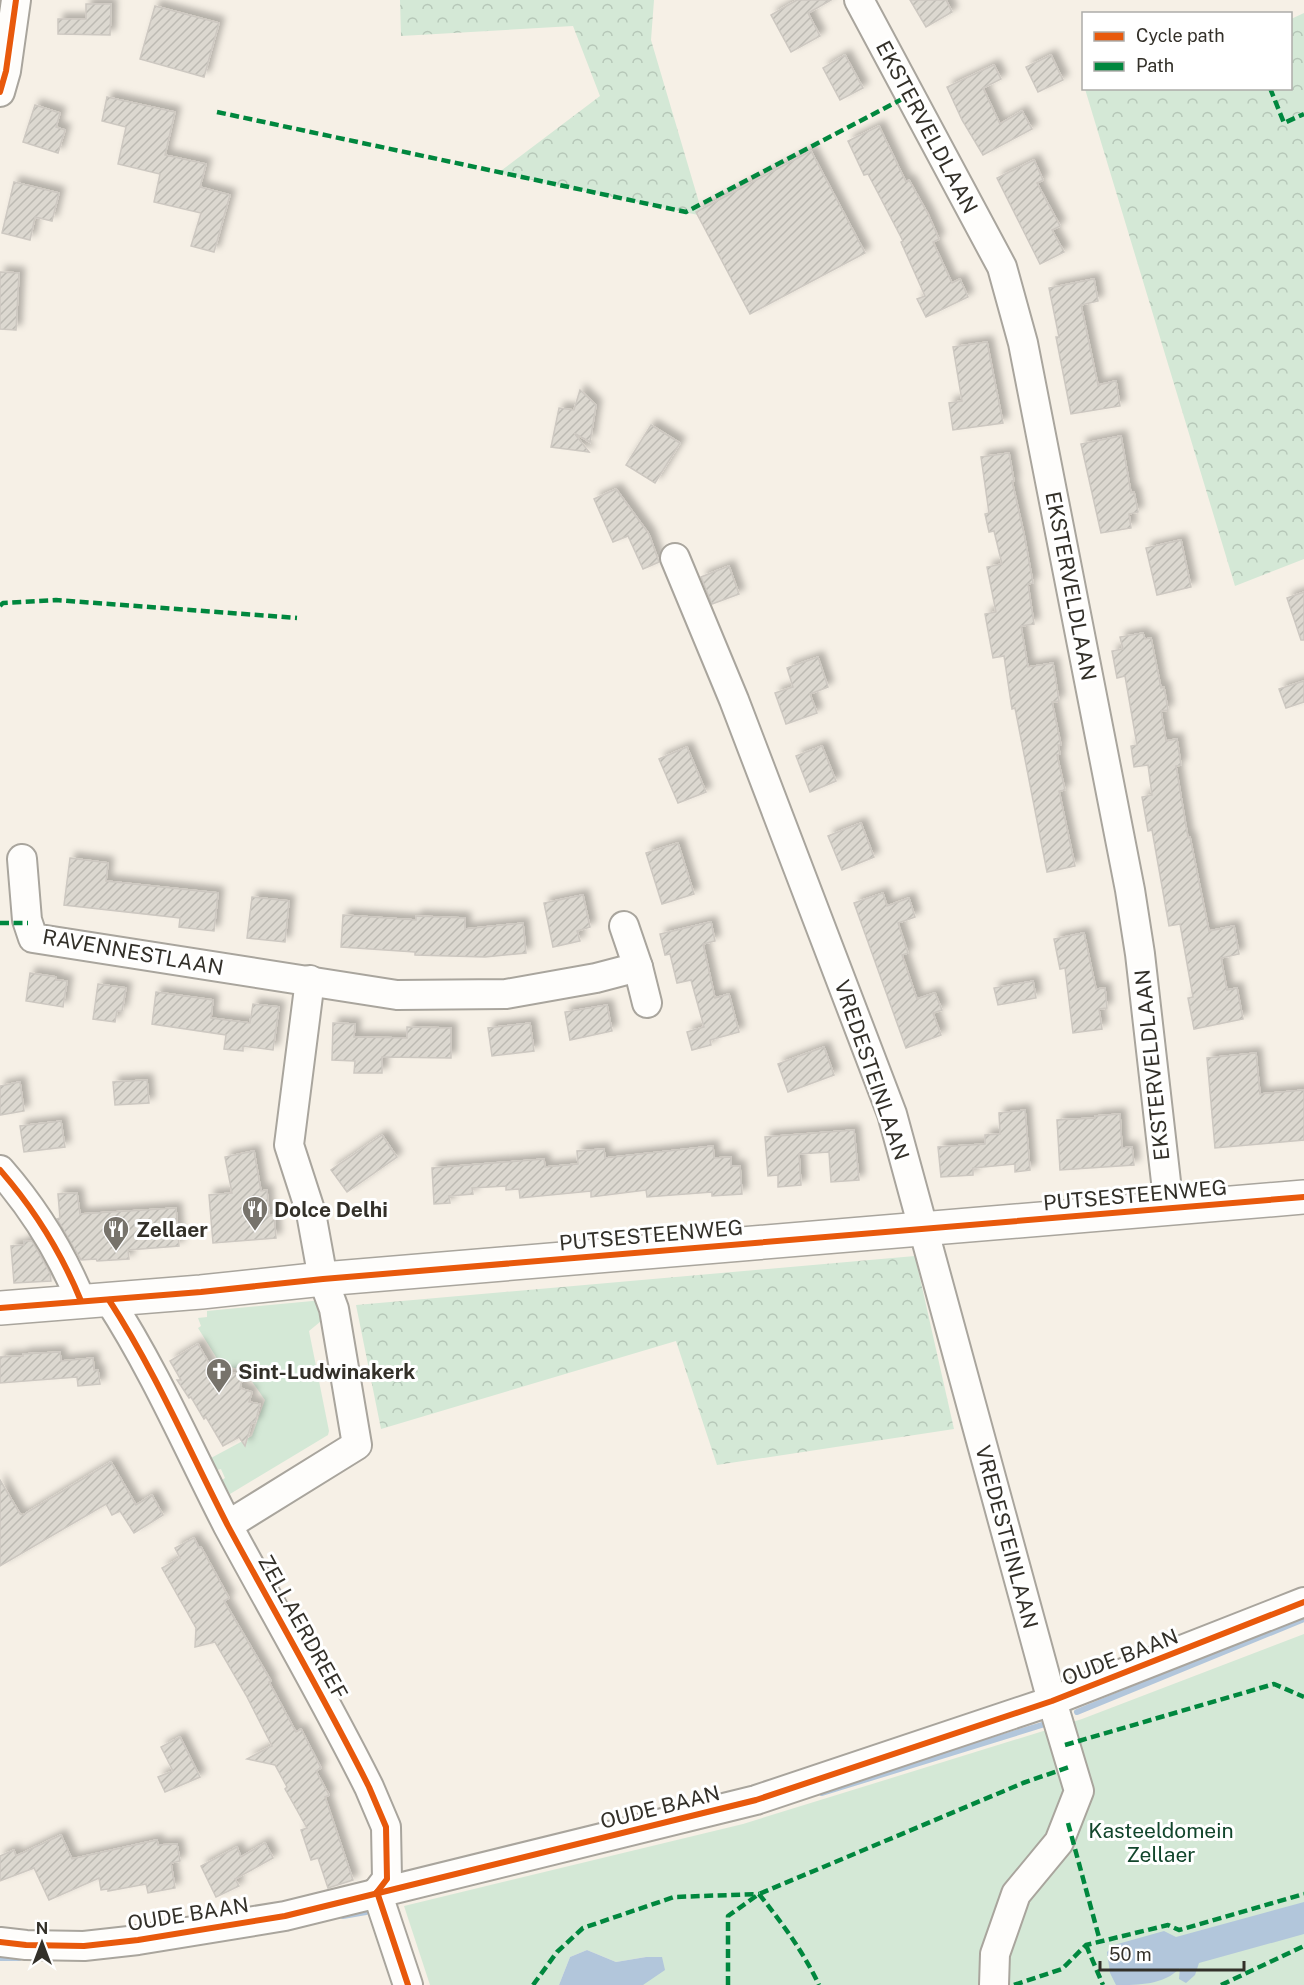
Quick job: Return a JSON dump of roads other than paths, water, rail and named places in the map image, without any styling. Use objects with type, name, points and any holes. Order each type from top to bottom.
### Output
[{"type":"main road","name":"PUTSESTEENWEG","points":[[0,1308],[221,1290],[328,1294],[923,1229],[1304,1197]]},
{"type":"street","points":[[0,92],[6,71],[16,0]]},
{"type":"street","name":"EKSTERVELDLAAN","points":[[859,0],[1002,267],[1023,343],[1130,890],[1140,954],[1168,1208]]},
{"type":"street","name":"VREDESTEINLAAN","points":[[675,558],[734,700],[892,1114],[1052,1701],[1079,1791],[1059,1842],[1016,1894],[995,1954],[994,1985]]},
{"type":"street","name":"RAVENNESTLAAN","points":[[22,859],[27,920],[33,938],[397,995],[506,994],[596,978],[638,967]]},
{"type":"street","points":[[624,926],[647,1003]]},
{"type":"street","points":[[228,1525],[357,1445],[310,1213],[290,1145],[310,980]]},
{"type":"street","name":"ZELLAERDREEF","points":[[0,1170],[25,1198],[95,1300],[125,1325],[228,1525],[345,1740],[386,1827],[387,1879],[377,1892]]},
{"type":"street","name":"OUDE BAAN","points":[[0,1942],[84,1946],[138,1940],[285,1916],[756,1800],[1052,1701],[1304,1602]]},
{"type":"street","points":[[377,1892],[408,1985]]},
{"type":"water","points":[[1304,1902],[1304,1934],[1199,1963],[1195,1975],[1186,1983],[1179,1979],[1180,1968],[1174,1974],[1159,1981],[1133,1985],[1116,1985],[1110,1973],[1107,1952],[1114,1945],[1164,1931],[1176,1937]]},
{"type":"water","points":[[587,1950],[616,1962],[662,1957],[665,1970],[643,1985],[559,1985],[570,1957]]},
{"type":"waterway","points":[[1077,1712],[1304,1619]]},
{"type":"waterway","points":[[822,1793],[1045,1724]]},
{"type":"waterway","points":[[343,1916],[366,1912]]},
{"type":"waterway","points":[[0,1958],[19,1958]]},
{"type":"place","name":"Dolce Delhi","points":[[255,1232]]},
{"type":"place","name":"Zellaer","points":[[116,1252]]},
{"type":"place","name":"Sint-Ludwinakerk","points":[[219,1394]]},
{"type":"park label","name":"Kasteeldomein Zellaer","points":[[1161,1842]]}]
